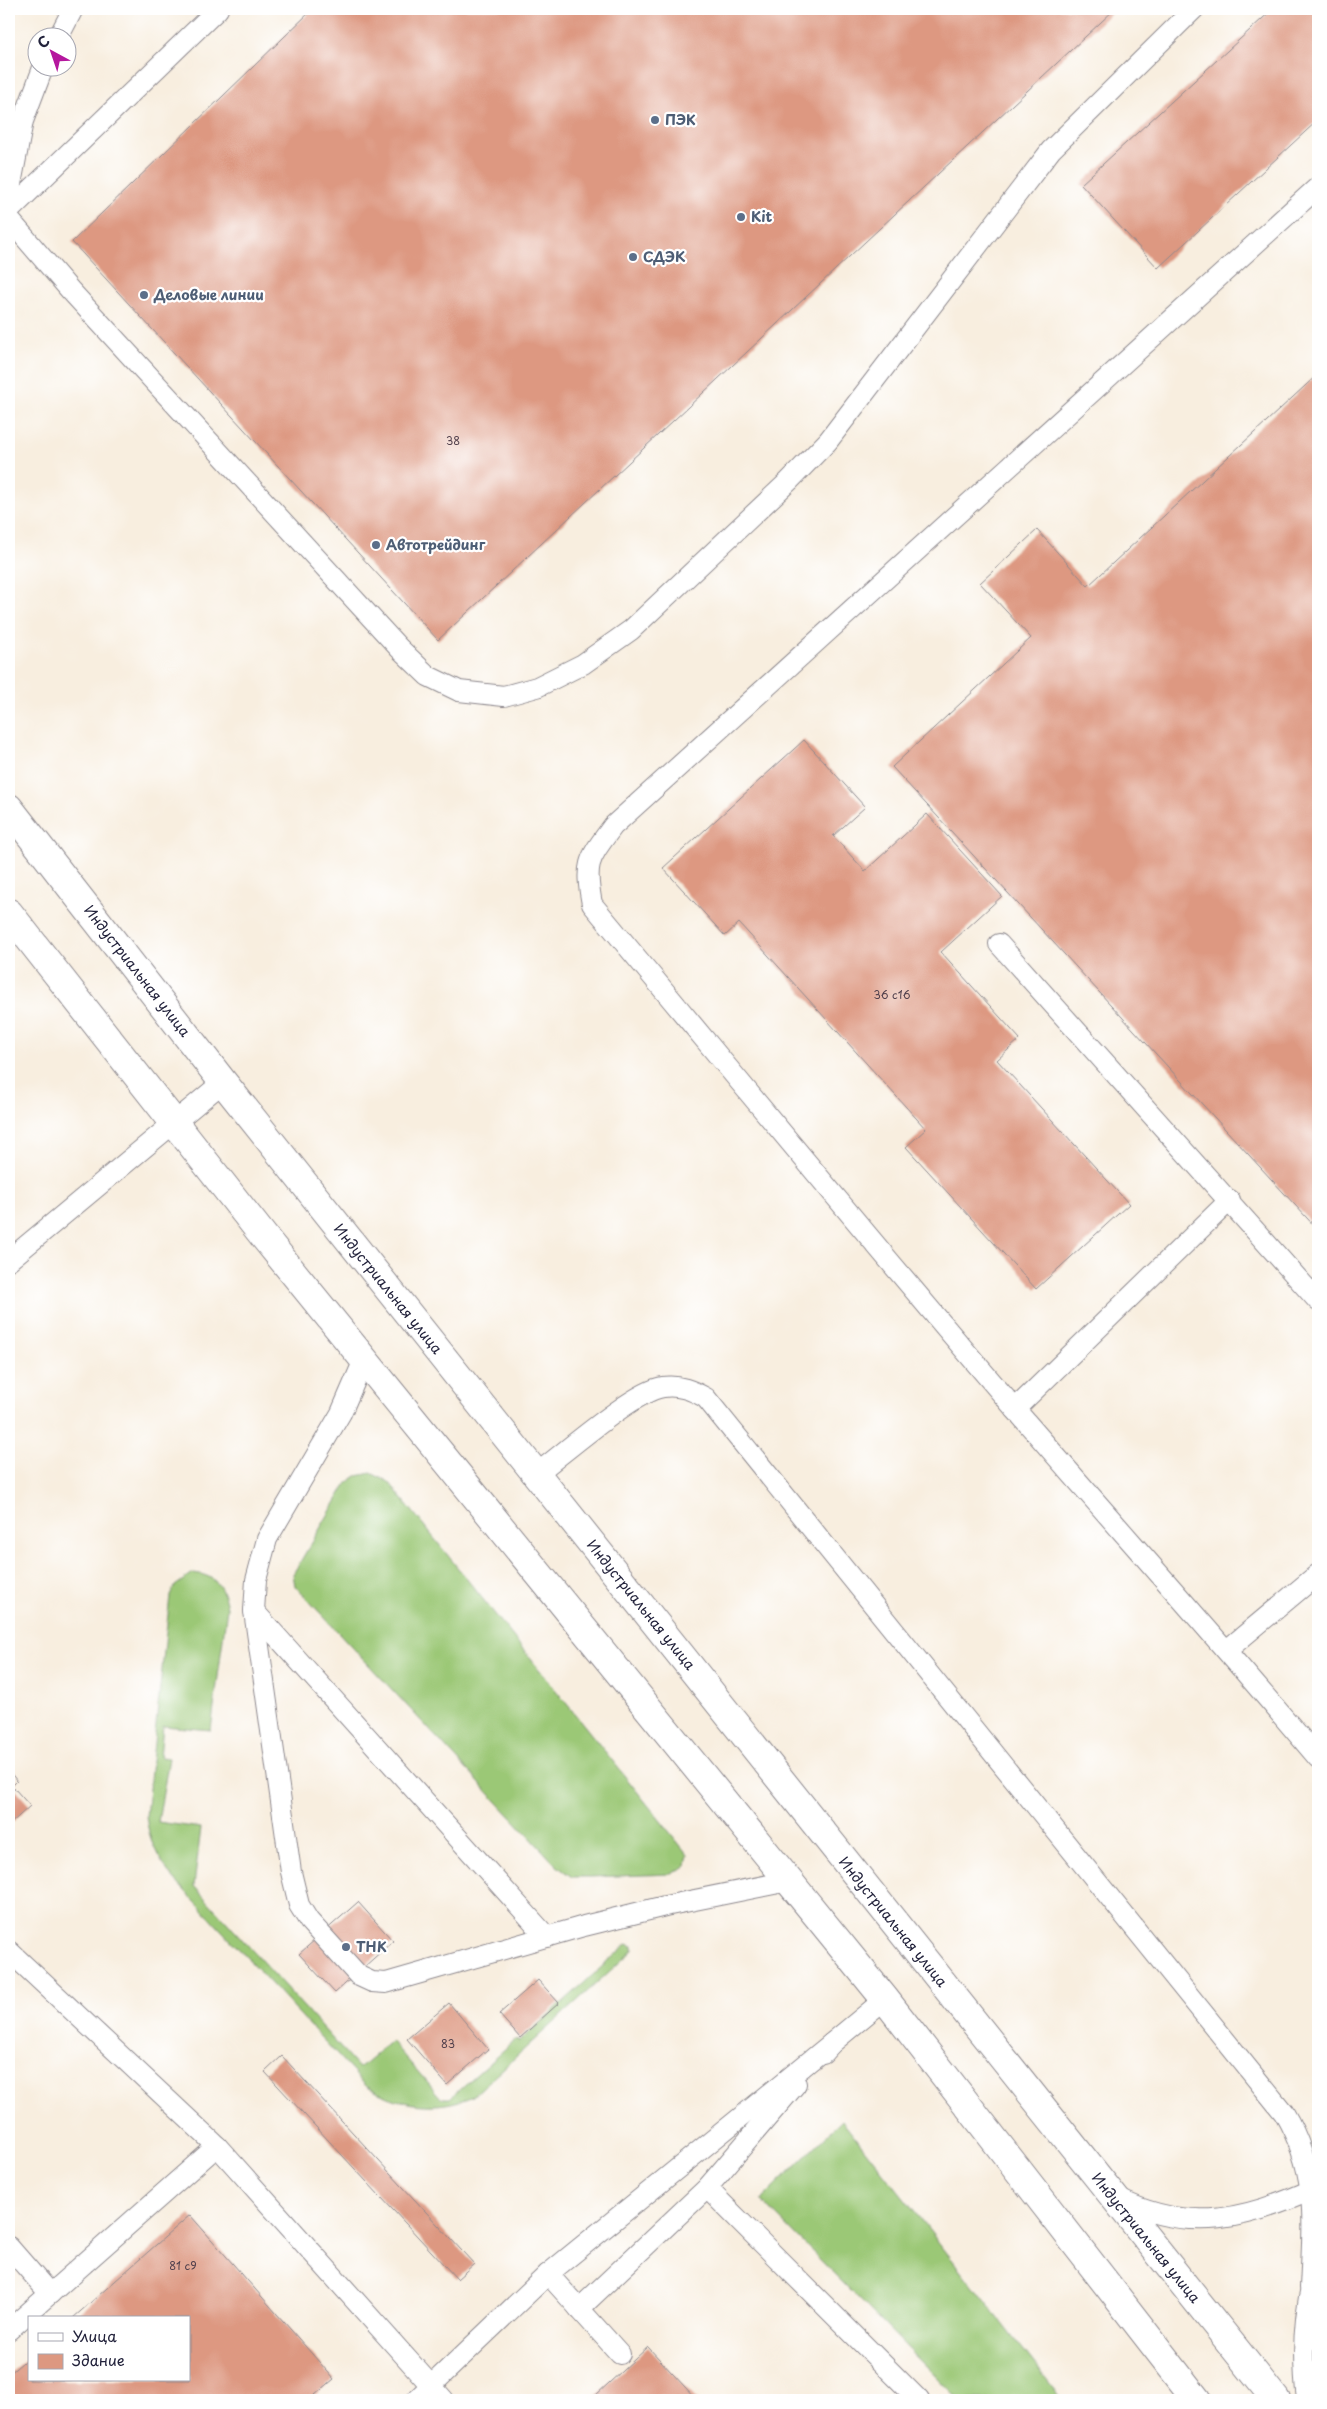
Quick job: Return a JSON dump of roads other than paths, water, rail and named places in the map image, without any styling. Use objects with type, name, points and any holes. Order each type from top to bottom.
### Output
[{"type":"main road","name":"Индустриальная улица","points":[[9,808],[223,1082],[1276,2400]]},
{"type":"main road","points":[[9,912],[364,1360],[885,1999],[1197,2400]]},
{"type":"lane","points":[[64,28],[74,9]]},
{"type":"lane","points":[[9,211],[218,9]]},
{"type":"lane","points":[[9,219],[77,297],[399,648],[428,676],[458,691],[504,696],[537,687],[583,664],[631,630],[789,481],[828,441],[1051,150],[1194,9]]},
{"type":"lane","points":[[9,195],[23,121],[39,78]]},
{"type":"lane","points":[[1318,187],[613,826],[591,857],[588,881],[592,904],[1015,1409],[1227,1650],[1318,1758]]},
{"type":"lane","points":[[999,944],[1318,1300]]},
{"type":"lane","points":[[9,1260],[223,1082]]},
{"type":"lane","points":[[1015,1409],[1230,1200]]},
{"type":"lane","points":[[364,1360],[341,1414],[267,1540],[256,1580],[254,1611],[291,1872],[300,1905],[309,1921],[359,1976],[372,1982],[386,1983],[547,1936],[665,1906],[789,1881]]},
{"type":"lane","points":[[536,1474],[636,1398],[662,1387],[687,1388],[706,1398],[1284,2113],[1298,2137],[1315,2188],[1310,2288],[1304,2331],[1304,2373],[1307,2400]]},
{"type":"lane","points":[[1227,1650],[1318,1574]]},
{"type":"lane","points":[[254,1611],[547,1936]]},
{"type":"lane","points":[[9,1951],[217,2146],[438,2393]]},
{"type":"lane","points":[[416,2400],[438,2393],[548,2274],[885,1999]]},
{"type":"lane","points":[[579,2309],[707,2188],[832,2043]]},
{"type":"lane","points":[[9,2330],[217,2146]]},
{"type":"lane","points":[[707,2188],[919,2400]]},
{"type":"lane","points":[[1112,2195],[1137,2208],[1168,2216],[1208,2220],[1250,2214],[1315,2188]]},
{"type":"lane","points":[[9,2247],[50,2294]]},
{"type":"lane","points":[[1310,2288],[1318,2260]]},
{"type":"lane","points":[[548,2274],[620,2354]]},
{"type":"place","name":"ПЭК","points":[[655,120]]},
{"type":"place","name":"Kit","points":[[741,217]]},
{"type":"place","name":"СДЭК","points":[[633,257]]},
{"type":"place","name":"Деловые линии","points":[[144,295]]},
{"type":"place","name":"Автотрейдинг","points":[[376,545]]},
{"type":"place","name":"ТНК","points":[[346,1947]]}]
